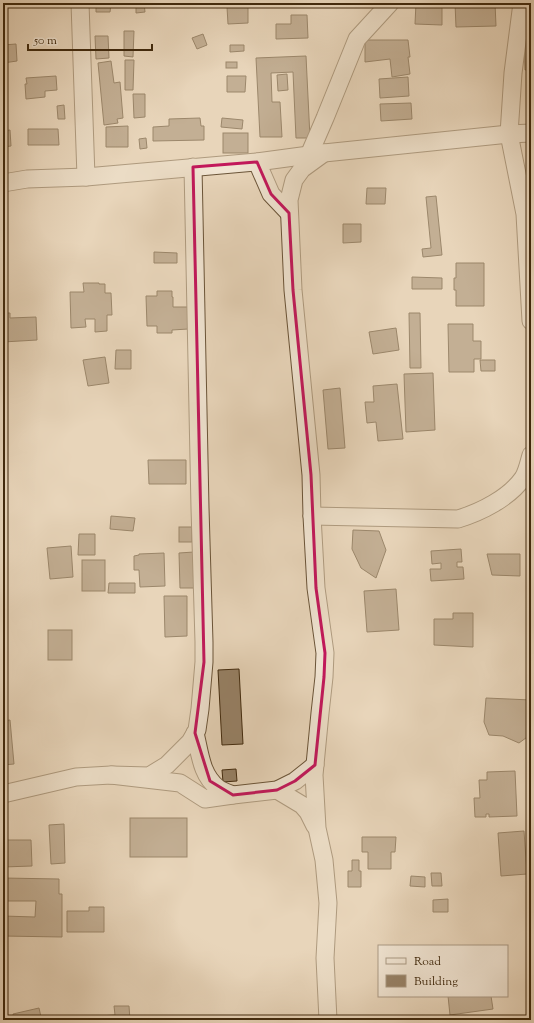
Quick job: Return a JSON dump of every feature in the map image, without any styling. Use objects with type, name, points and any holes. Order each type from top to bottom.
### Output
[{"type":"street","points":[[80,3],[86,177]]},
{"type":"street","points":[[328,1020],[325,958],[328,902],[324,860],[316,828],[314,775],[325,653],[316,588],[311,475],[293,290],[289,200],[294,180],[302,169],[317,154],[325,118],[357,39],[390,3]]},
{"type":"street","points":[[522,3],[513,73],[509,134],[525,214],[531,321]]},
{"type":"street","points":[[3,183],[256,162],[317,154],[531,133]]},
{"type":"street","points":[[256,162],[271,194],[289,213]]},
{"type":"street","points":[[3,794],[76,777],[111,775],[149,776],[167,765],[180,753],[190,742],[197,730],[204,662],[199,500],[193,167]]},
{"type":"street","points":[[312,516],[458,519],[469,516],[504,496],[524,478],[531,457]]},
{"type":"street","points":[[195,733],[205,774],[219,789],[232,795]]},
{"type":"street","points":[[111,775],[180,783],[205,799],[277,790],[295,781],[315,765]]},
{"type":"street","points":[[277,790],[302,805],[308,812],[316,828]]},
{"type":"highlighted area","points":[[257,162],[271,194],[289,213],[293,290],[311,475],[316,588],[325,653],[324,677],[315,765],[295,781],[277,790],[233,795],[210,781],[195,733],[204,662],[193,167]]},
{"type":"building","points":[[136,3],[144,3],[145,12],[136,13]]},
{"type":"building","points":[[416,3],[442,3],[442,25],[415,24]]},
{"type":"building","points":[[455,3],[495,3],[496,26],[456,27]]},
{"type":"building","points":[[96,4],[111,4],[110,12],[96,12]]},
{"type":"building","points":[[248,6],[248,23],[228,24],[227,7]]},
{"type":"building","points":[[531,10],[531,27],[530,27],[527,11]]},
{"type":"building","points":[[291,15],[307,15],[308,38],[276,39],[276,24],[291,24]]},
{"type":"building","points":[[124,31],[134,31],[133,57],[124,56]]},
{"type":"building","points":[[203,34],[207,45],[197,49],[192,38]]},
{"type":"building","points":[[95,36],[108,36],[109,58],[96,59]]},
{"type":"building","points":[[524,37],[531,37],[531,69],[525,70]]},
{"type":"building","points":[[365,40],[408,40],[410,74],[392,77],[390,59],[365,62]]},
{"type":"building","points":[[16,44],[17,61],[3,63],[3,45]]},
{"type":"building","points":[[230,45],[244,45],[244,51],[230,52]]},
{"type":"building","points":[[306,56],[310,138],[296,138],[293,72],[271,73],[272,102],[280,102],[282,137],[260,137],[256,58]]},
{"type":"building","points":[[125,60],[134,60],[133,90],[125,90]]},
{"type":"building","points":[[111,61],[114,83],[120,82],[123,118],[117,119],[118,123],[104,125],[98,63]]},
{"type":"building","points":[[226,62],[237,62],[237,68],[226,68]]},
{"type":"building","points":[[287,74],[288,90],[278,91],[277,75]]},
{"type":"building","points":[[56,76],[57,90],[45,91],[45,97],[26,99],[26,78]]},
{"type":"building","points":[[227,76],[246,76],[245,92],[227,92]]},
{"type":"building","points":[[408,77],[409,96],[380,98],[379,79]]},
{"type":"building","points":[[133,94],[145,94],[145,117],[134,118]]},
{"type":"building","points":[[411,103],[412,119],[381,121],[380,104]]},
{"type":"building","points":[[64,105],[65,119],[58,119],[57,106]]},
{"type":"building","points":[[200,118],[201,126],[204,126],[204,140],[153,141],[153,127],[169,126],[169,119]]},
{"type":"building","points":[[222,118],[243,120],[242,129],[221,127]]},
{"type":"building","points":[[128,126],[128,147],[106,147],[106,127]]},
{"type":"building","points":[[28,129],[58,129],[59,145],[28,145]]},
{"type":"building","points":[[10,130],[11,146],[3,147],[3,131]]},
{"type":"building","points":[[223,133],[248,133],[248,153],[223,153]]},
{"type":"building","points":[[146,138],[147,148],[140,149],[139,139]]},
{"type":"building","points":[[367,188],[386,188],[385,204],[366,204]]},
{"type":"building","points":[[436,196],[442,255],[423,257],[422,249],[431,248],[426,197]]},
{"type":"building","points":[[343,224],[361,224],[361,242],[343,243]]},
{"type":"building","points":[[154,252],[177,253],[177,263],[154,263]]},
{"type":"building","points":[[456,263],[484,263],[484,306],[456,306],[454,278],[456,278]]},
{"type":"building","points":[[412,277],[442,278],[442,289],[412,289]]},
{"type":"building","points":[[83,283],[105,284],[105,293],[111,293],[112,315],[107,315],[107,331],[95,332],[95,319],[85,319],[86,327],[71,328],[70,292],[84,292]]},
{"type":"building","points":[[157,291],[172,291],[173,307],[188,307],[188,329],[172,330],[172,333],[157,333],[157,326],[147,326],[146,296],[157,296]]},
{"type":"building","points":[[3,313],[10,313],[10,318],[36,317],[37,340],[3,342]]},
{"type":"building","points":[[409,313],[420,313],[421,368],[410,368]]},
{"type":"building","points":[[448,324],[473,324],[473,341],[481,341],[481,359],[474,359],[474,372],[449,372]]},
{"type":"building","points":[[396,328],[399,350],[373,354],[369,332]]},
{"type":"building","points":[[116,350],[131,350],[131,369],[115,369]]},
{"type":"building","points":[[105,357],[109,383],[88,386],[83,360]]},
{"type":"building","points":[[480,360],[495,360],[495,371],[481,371]]},
{"type":"building","points":[[433,373],[435,430],[406,432],[404,374]]},
{"type":"building","points":[[397,384],[403,439],[378,441],[376,422],[367,423],[365,402],[374,402],[373,386]]},
{"type":"building","points":[[340,388],[345,448],[328,449],[323,390]]},
{"type":"building","points":[[148,460],[186,460],[186,484],[149,484]]},
{"type":"building","points":[[111,516],[135,518],[133,531],[110,529]]},
{"type":"building","points":[[179,527],[192,527],[192,542],[179,542]]},
{"type":"building","points":[[353,530],[379,531],[386,550],[376,578],[361,568],[352,549]]},
{"type":"building","points":[[79,534],[95,534],[95,555],[78,555]]},
{"type":"building","points":[[71,546],[73,577],[50,579],[47,548]]},
{"type":"building","points":[[461,549],[462,562],[457,562],[457,567],[463,567],[464,579],[431,581],[430,569],[441,569],[441,563],[432,564],[431,551]]},
{"type":"building","points":[[194,552],[195,588],[180,588],[179,553]]},
{"type":"building","points":[[164,553],[165,586],[140,587],[139,570],[134,570],[134,556],[139,554]]},
{"type":"building","points":[[487,554],[520,554],[520,576],[492,575]]},
{"type":"building","points":[[82,560],[105,560],[105,591],[82,591]]},
{"type":"building","points":[[109,583],[135,583],[135,593],[108,593]]},
{"type":"building","points":[[396,589],[399,630],[367,632],[364,591]]},
{"type":"building","points":[[164,596],[187,596],[187,636],[165,637]]},
{"type":"building","points":[[453,613],[473,613],[473,647],[434,645],[434,619],[453,619]]},
{"type":"building","points":[[48,630],[72,630],[72,660],[48,660]]},
{"type":"building","points":[[239,669],[243,744],[222,745],[218,670]]},
{"type":"building","points":[[486,698],[531,700],[530,735],[519,743],[503,736],[489,735],[484,722]]},
{"type":"building","points":[[10,720],[14,764],[3,765],[3,721]]},
{"type":"building","points":[[236,769],[237,781],[223,782],[222,770]]},
{"type":"building","points":[[515,771],[517,816],[489,817],[489,814],[486,814],[486,817],[475,817],[474,798],[480,798],[479,780],[487,780],[487,772]]},
{"type":"building","points":[[130,818],[187,818],[187,857],[130,857]]},
{"type":"building","points":[[64,824],[65,863],[51,864],[49,825]]},
{"type":"building","points":[[524,831],[527,874],[501,876],[498,833]]},
{"type":"building","points":[[362,837],[396,837],[395,852],[391,852],[391,869],[368,869],[368,852],[362,852]]},
{"type":"building","points":[[3,840],[31,840],[32,866],[3,867]]},
{"type":"building","points":[[352,860],[359,860],[361,887],[348,887],[348,871],[352,871]]},
{"type":"building","points":[[431,873],[441,873],[442,886],[432,886]]},
{"type":"building","points":[[411,876],[425,877],[425,887],[410,886]]},
{"type":"building","points":[[3,878],[59,879],[59,894],[62,894],[62,937],[3,936],[3,916],[35,917],[36,901],[3,901]]},
{"type":"building","points":[[448,899],[448,912],[433,912],[433,900]]},
{"type":"building","points":[[89,907],[104,907],[104,932],[67,932],[67,911],[89,911]]},
{"type":"building","points":[[448,997],[491,997],[493,1009],[450,1015]]},
{"type":"building","points":[[114,1006],[129,1006],[130,1020],[98,1020],[98,1016],[115,1015]]},
{"type":"building","points":[[39,1008],[41,1017],[25,1020],[14,1020],[13,1014]]},
{"type":"building","points":[[147,1016],[148,1020],[137,1020],[136,1017]]},
{"type":"building","points":[[192,1016],[192,1020],[182,1020],[181,1017]]}]
